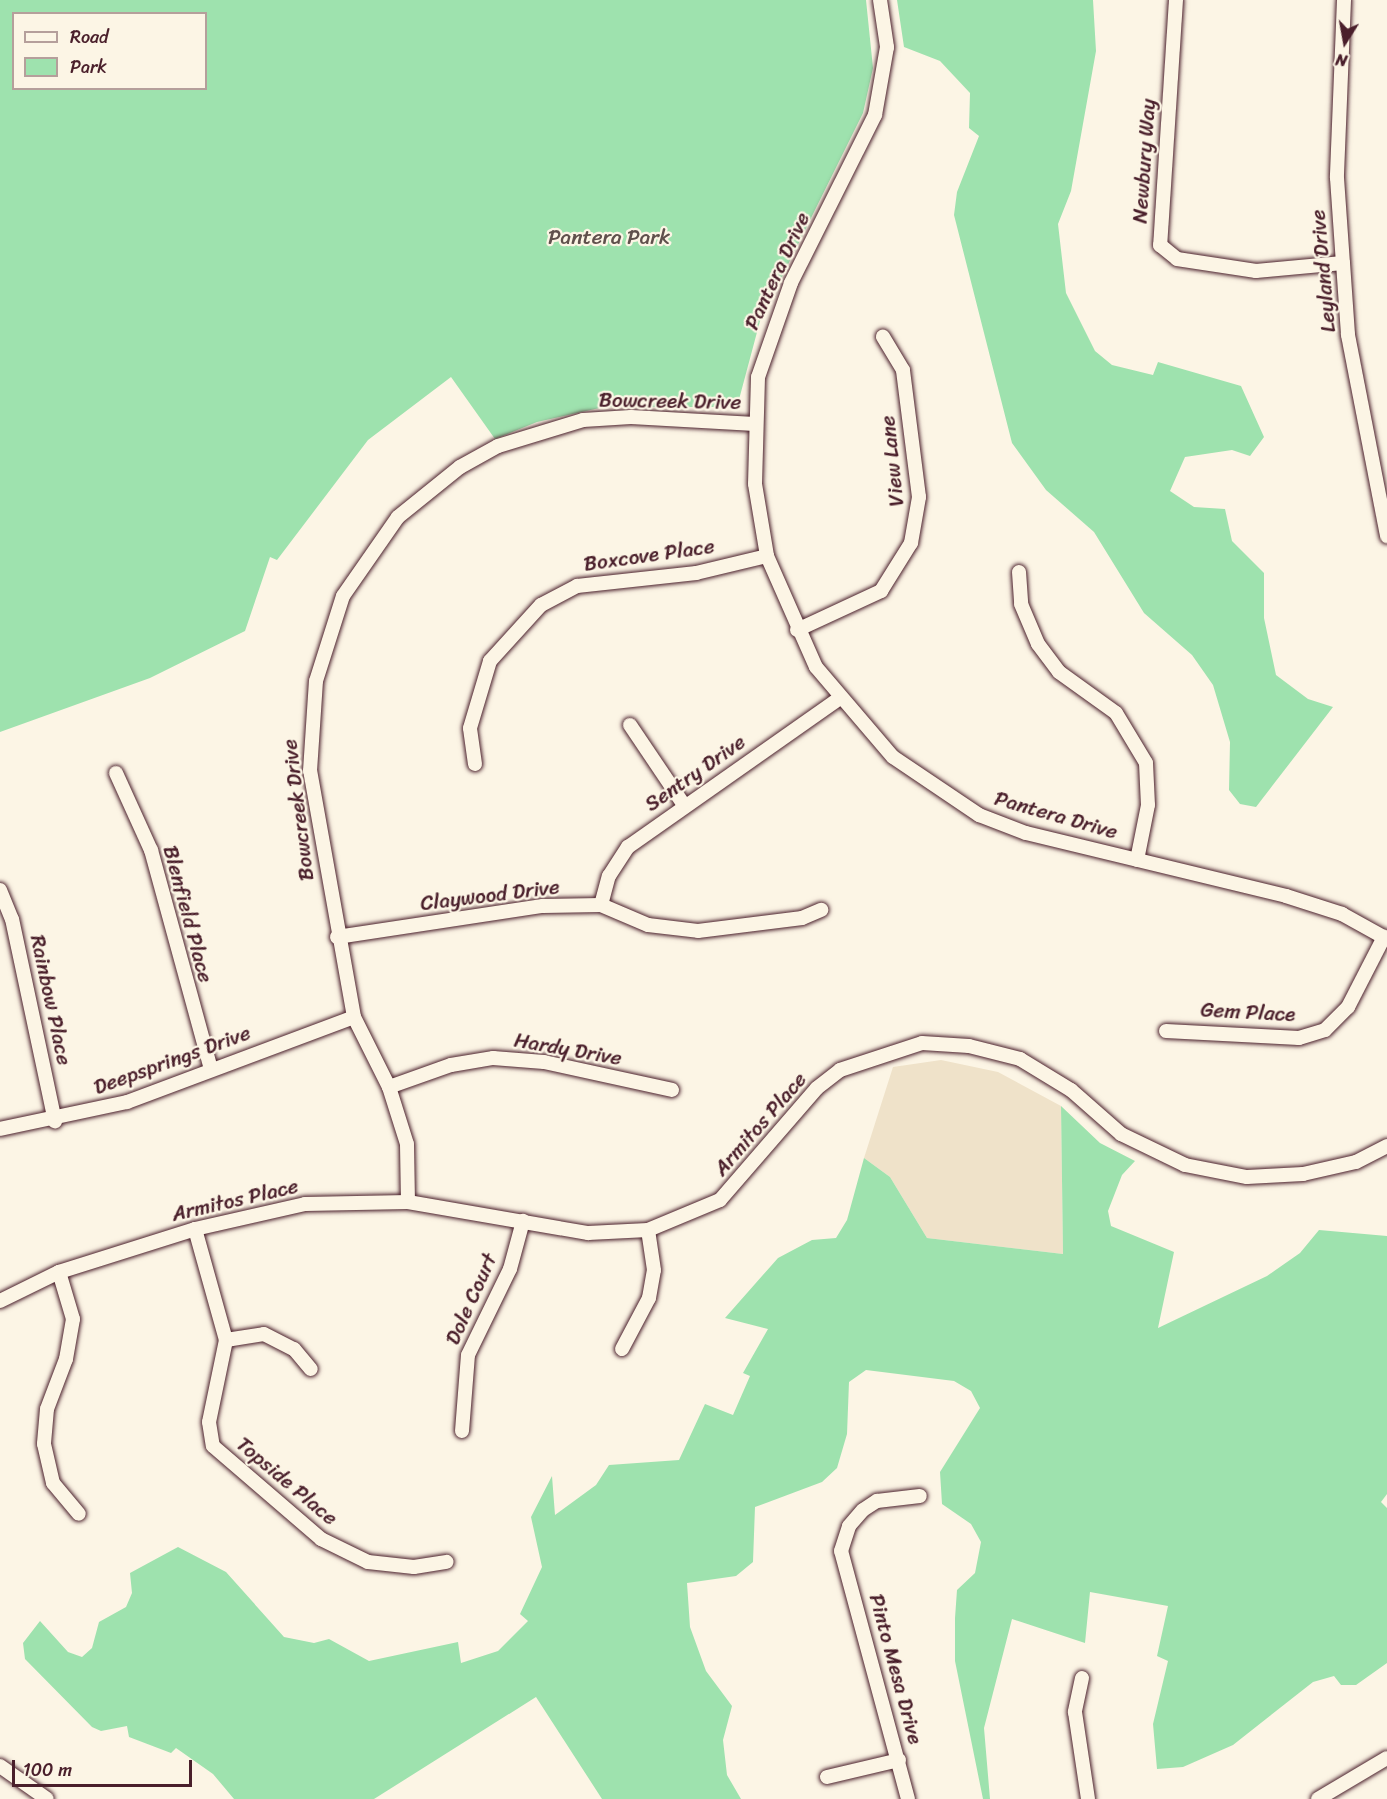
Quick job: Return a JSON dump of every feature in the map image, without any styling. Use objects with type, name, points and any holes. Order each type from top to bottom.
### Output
[{"type":"street","name":"Pantera Drive","points":[[880,0],[888,46],[877,108],[775,320],[758,376],[755,484],[767,556],[796,630],[840,698],[893,757],[979,815],[1026,833],[1286,896],[1342,914],[1385,938]]},
{"type":"street","name":"Newbury Way","points":[[1176,0],[1160,244],[1178,259],[1256,271],[1343,263]]},
{"type":"street","name":"Leyland Drive","points":[[1344,0],[1337,178],[1348,335],[1387,536]]},
{"type":"street","name":"View Lane","points":[[796,630],[881,591],[911,543],[919,497],[903,370],[882,337]]},
{"type":"street","name":"Bowcreek Drive","points":[[408,1202],[407,1144],[389,1087],[354,1017],[316,818],[309,724],[326,638],[344,596],[398,517],[460,466],[538,431],[631,417],[755,424]]},
{"type":"street","name":"Boxcove Place","points":[[475,764],[470,728],[490,661],[541,605],[577,586],[610,579],[696,573],[767,556]]},
{"type":"street","points":[[1019,572],[1022,604],[1038,644],[1059,672],[1116,713],[1146,763],[1148,805],[1137,860]]},
{"type":"street","name":"Sentry Drive","points":[[601,905],[609,876],[628,847],[684,805],[840,698]]},
{"type":"street","points":[[630,725],[684,805]]},
{"type":"street","name":"Blenfield Place","points":[[116,773],[151,850],[211,1069]]},
{"type":"street","name":"Rainbow Place","points":[[0,890],[12,919],[55,1120]]},
{"type":"street","name":"Claywood Drive","points":[[338,937],[543,906],[601,905],[648,925],[698,931],[802,918],[821,910]]},
{"type":"street","name":"Gem Place","points":[[1166,1031],[1299,1038],[1325,1030],[1348,1007],[1385,938]]},
{"type":"street","name":"Deepsprings Drive","points":[[0,1129],[55,1120],[127,1102],[354,1017]]},
{"type":"street","name":"Armitos Place","points":[[0,1301],[59,1272],[195,1229],[305,1204],[408,1202],[588,1233],[648,1230],[720,1200],[817,1088],[840,1070],[922,1043],[969,1046],[1020,1059],[1071,1090],[1121,1134],[1185,1165],[1247,1177],[1303,1174],[1356,1162],[1387,1146]]},
{"type":"street","name":"Hardy Drive","points":[[389,1087],[451,1065],[493,1058],[544,1062],[672,1090]]},
{"type":"street","name":"Dole Court","points":[[462,1431],[468,1355],[510,1269],[523,1221]]},
{"type":"street","name":"Topside Place","points":[[195,1229],[226,1340],[209,1422],[213,1446],[321,1539],[368,1562],[414,1567],[447,1562]]},
{"type":"street","points":[[622,1349],[649,1298],[654,1270],[648,1230]]},
{"type":"street","points":[[59,1272],[73,1319],[66,1359],[47,1408],[44,1444],[53,1483],[78,1514]]},
{"type":"street","points":[[226,1340],[264,1334],[294,1349],[311,1369]]},
{"type":"street","name":"Pinto Mesa Drive","points":[[908,1799],[841,1551],[849,1526],[863,1510],[877,1501],[920,1496]]},
{"type":"street","points":[[1082,1678],[1075,1712],[1088,1799]]},
{"type":"street","points":[[1318,1799],[1387,1758]]},
{"type":"street","points":[[826,1777],[899,1760]]},
{"type":"street","points":[[0,1766],[47,1799]]},
{"type":"shaded area","points":[[941,1060],[998,1072],[1061,1106],[1063,1254],[927,1238],[890,1177],[864,1158],[893,1067]]},
{"type":"green space","name":"Pantera Park","points":[[0,0],[866,0],[873,68],[863,113],[760,321],[737,407],[604,407],[537,422],[495,439],[451,377],[368,440],[277,560],[270,557],[245,631],[150,678],[0,732]]},
{"type":"green space","points":[[897,0],[1093,0],[1096,51],[1071,191],[1058,224],[1066,293],[1095,351],[1112,365],[1153,375],[1158,362],[1241,386],[1264,437],[1250,456],[1232,450],[1185,457],[1170,491],[1194,507],[1225,509],[1232,541],[1264,573],[1264,618],[1276,675],[1308,699],[1333,707],[1256,807],[1240,804],[1229,790],[1230,742],[1213,685],[1192,655],[1144,613],[1094,532],[1046,490],[1012,443],[954,215],[957,192],[979,136],[969,128],[970,93],[940,61],[904,47]]},
{"type":"green space","points":[[1061,1106],[1100,1143],[1135,1161],[1122,1175],[1108,1211],[1111,1226],[1174,1252],[1158,1328],[1267,1276],[1300,1253],[1319,1230],[1387,1236],[1387,1494],[1381,1502],[1387,1508],[1387,1663],[1356,1685],[1341,1685],[1334,1676],[1313,1682],[1233,1745],[1183,1767],[1157,1769],[1153,1724],[1168,1661],[1157,1656],[1168,1606],[1090,1592],[1085,1643],[1012,1619],[984,1728],[990,1799],[983,1799],[955,1661],[957,1590],[975,1573],[981,1542],[971,1524],[942,1504],[940,1472],[980,1408],[971,1391],[954,1381],[866,1370],[849,1382],[847,1434],[837,1468],[822,1482],[755,1507],[753,1562],[736,1576],[687,1583],[690,1627],[706,1671],[732,1706],[723,1740],[727,1775],[741,1799],[602,1799],[536,1697],[374,1799],[234,1799],[213,1774],[176,1748],[171,1753],[129,1737],[127,1726],[101,1731],[92,1727],[25,1659],[23,1643],[40,1621],[68,1652],[82,1657],[92,1648],[99,1622],[126,1607],[132,1593],[130,1573],[178,1547],[226,1572],[284,1637],[314,1643],[329,1639],[369,1661],[458,1642],[461,1663],[498,1651],[528,1621],[520,1614],[542,1567],[531,1517],[552,1476],[555,1515],[596,1485],[609,1465],[679,1460],[705,1404],[733,1415],[750,1376],[743,1373],[768,1329],[725,1318],[778,1258],[812,1240],[836,1238],[847,1220],[864,1158],[890,1177],[927,1238],[1063,1254]]}]
